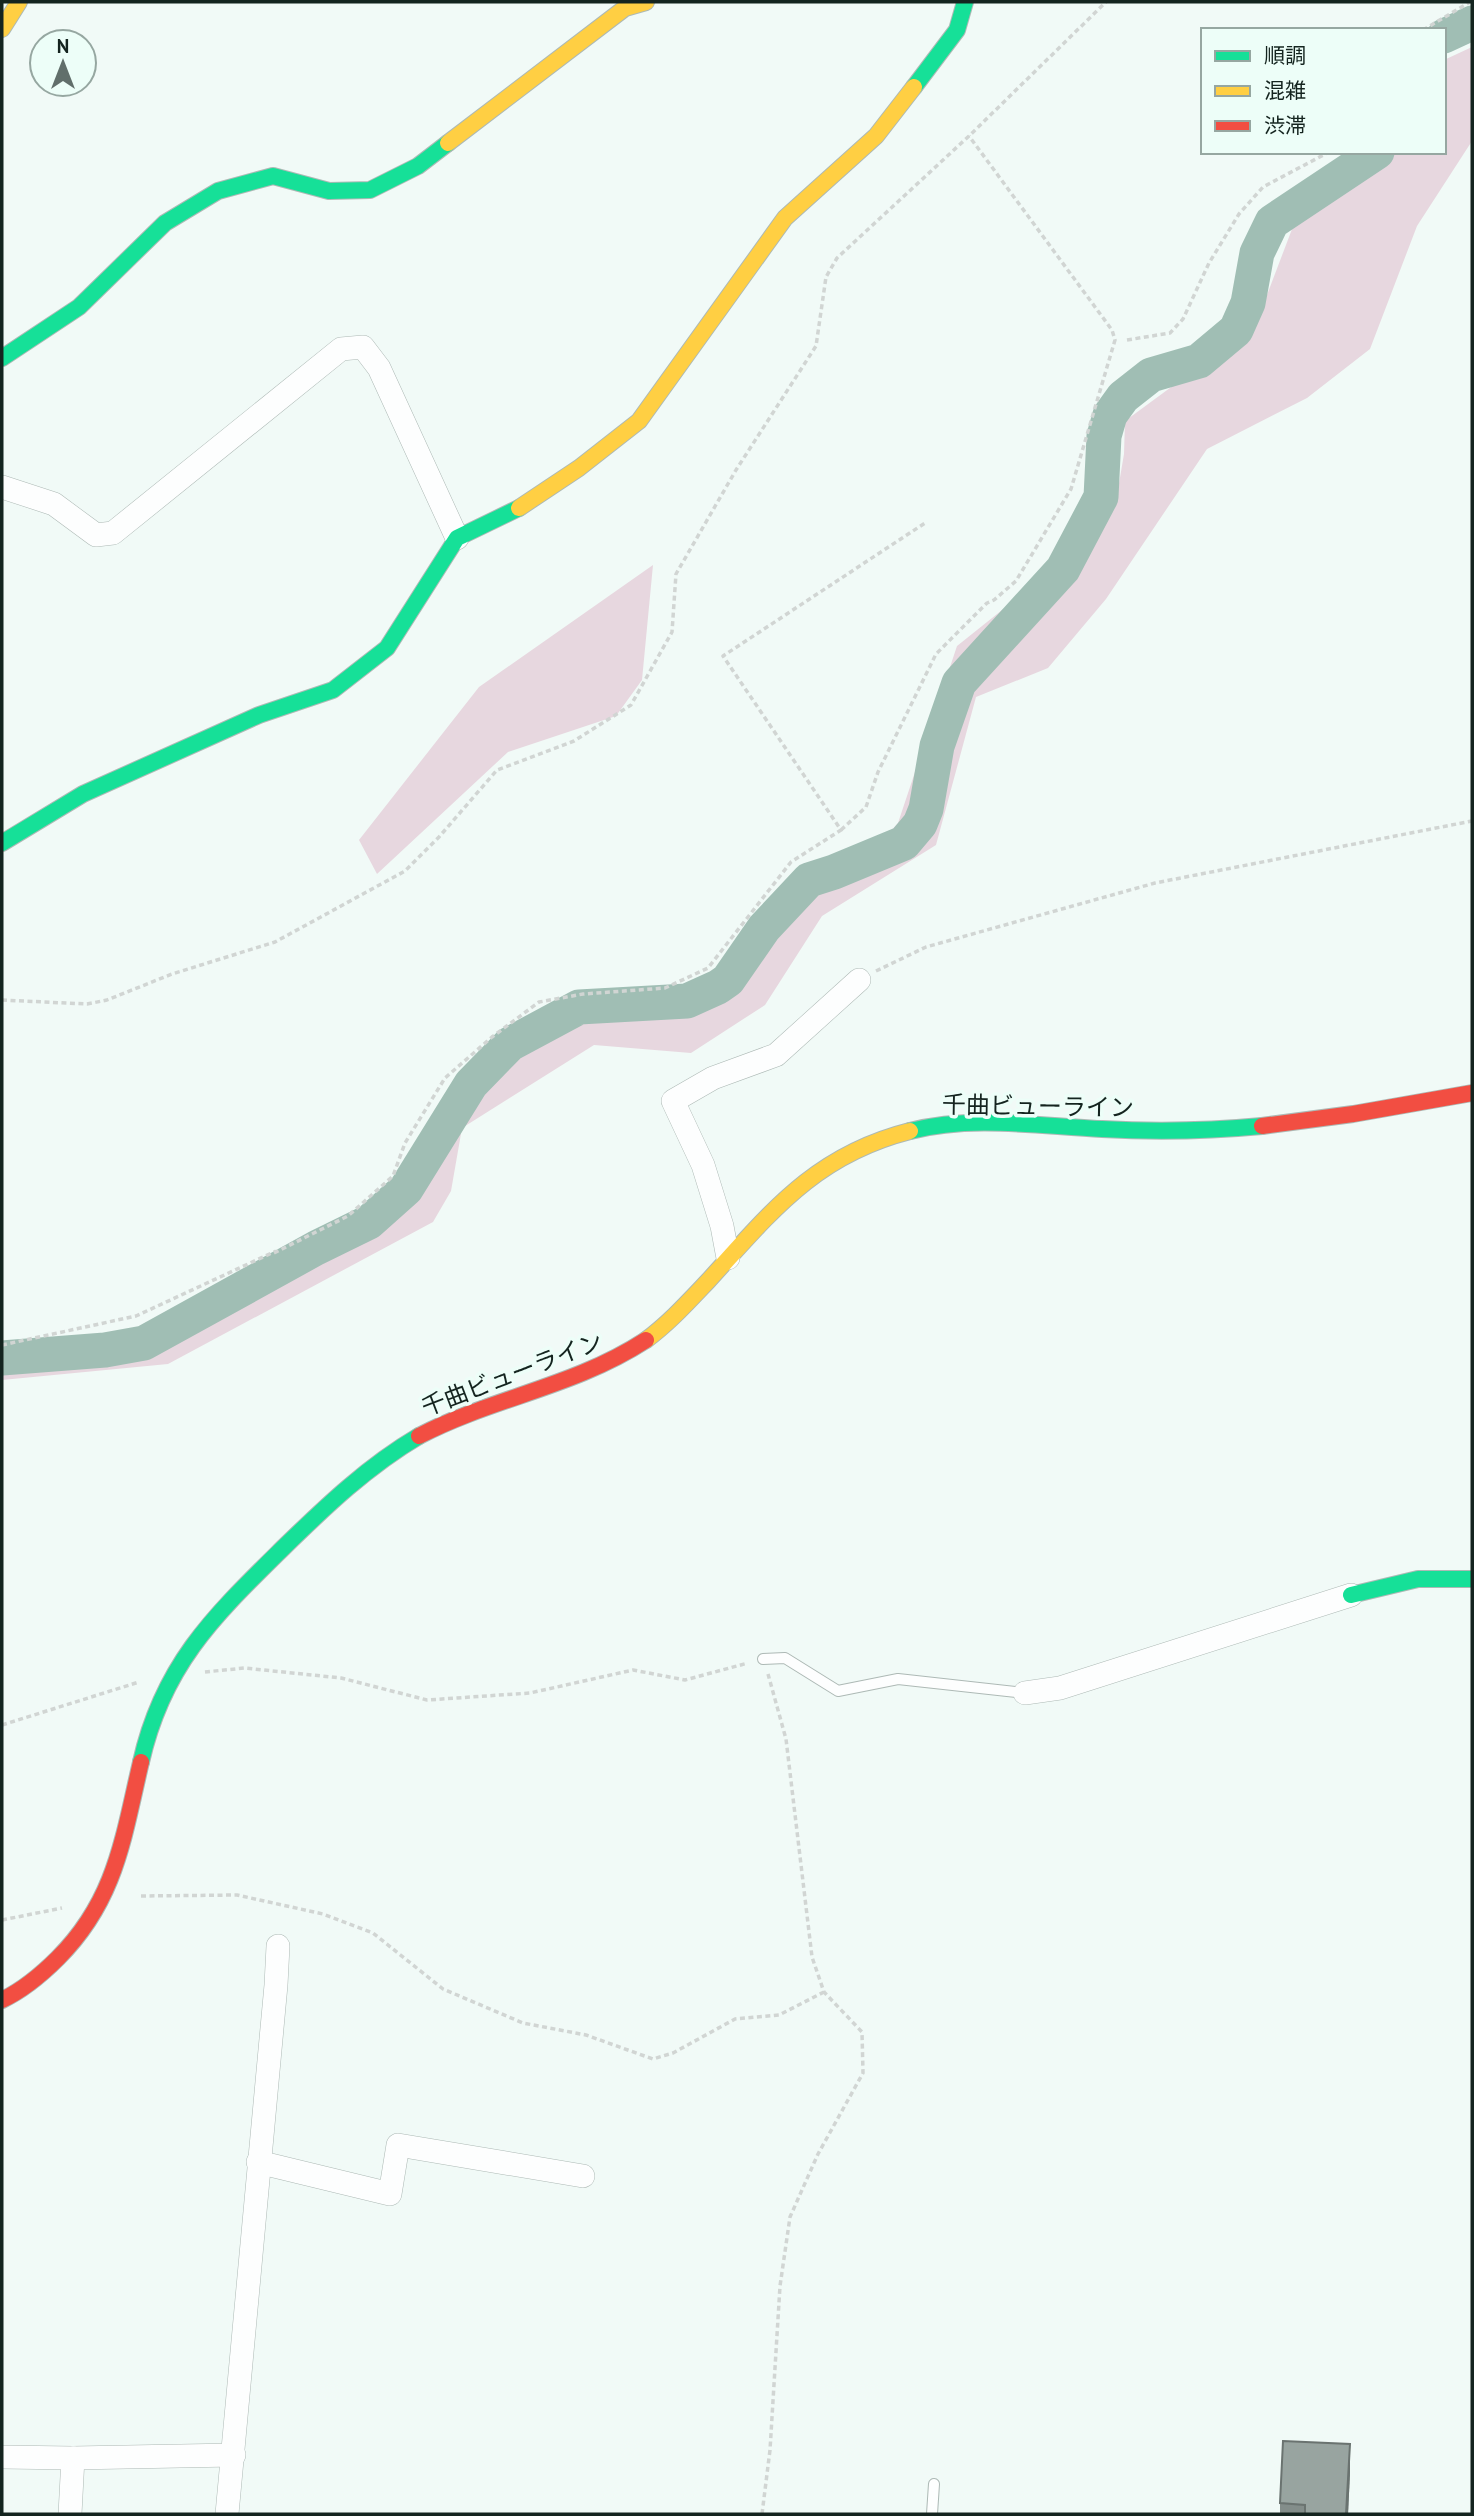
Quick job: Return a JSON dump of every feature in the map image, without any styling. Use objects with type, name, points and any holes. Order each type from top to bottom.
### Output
[{"type":"street","points":[[2,29],[19,2]]},
{"type":"street","points":[[2,358],[79,307],[165,223],[218,191],[273,176],[329,191],[370,190],[418,166],[625,8],[646,2]]},
{"type":"street","points":[[2,843],[106,783],[259,715],[333,690],[387,648],[457,538],[510,514],[579,468],[639,421],[785,218],[876,136],[957,30],[965,2]]},
{"type":"street","points":[[2,488],[54,504],[96,535],[113,533],[341,349],[363,347],[379,368],[457,538]]},
{"type":"street","points":[[728,1258],[722,1226],[703,1165],[673,1101],[713,1078],[776,1055],[859,980]]},
{"type":"street","name":"千曲ビューライン","points":[[2,2000],[72,1947],[92,1921],[115,1872],[152,1720],[171,1675],[224,1607],[343,1489],[376,1462],[413,1438],[445,1423],[579,1375],[620,1357],[649,1338],[680,1310],[765,1217],[804,1181],[848,1153],[891,1137],[933,1126],[985,1122],[1148,1131],[1217,1130],[1283,1125],[1368,1113],[1472,1093]]},
{"type":"street","points":[[1026,1693],[1060,1688],[1351,1595],[1418,1579],[1472,1579]]},
{"type":"street","points":[[227,2514],[278,1946]]},
{"type":"street","points":[[258,2162],[390,2194],[398,2145],[583,2176]]},
{"type":"street","points":[[2,2457],[233,2455]]},
{"type":"street","points":[[70,2514],[73,2458]]},
{"type":"lane","points":[[763,1658],[785,1658],[838,1691],[898,1679],[1026,1693]]},
{"type":"lane","points":[[932,2514],[934,2484]]},
{"type":"path","points":[[2,1000],[87,1004],[97,1002],[172,974],[275,942],[405,871],[439,837],[496,770],[574,741],[631,705],[672,632],[676,573],[736,470],[816,346],[826,277],[837,258],[969,136],[1105,2]]},
{"type":"path","points":[[1426,28],[1470,2]]},
{"type":"path","points":[[2,1345],[136,1316],[348,1216],[393,1176],[405,1143],[445,1078],[492,1037],[539,1002],[583,994],[666,988],[708,968],[791,862],[841,830],[866,807],[878,772],[936,654],[987,603],[1016,582],[1071,489],[1115,340],[1112,330],[969,136]]},
{"type":"path","points":[[1127,340],[1170,332],[1183,319],[1209,262],[1239,214],[1263,187],[1325,154]]},
{"type":"path","points":[[841,830],[723,656],[925,523]]},
{"type":"path","points":[[859,980],[926,947],[1155,883],[1472,821]]},
{"type":"path","points":[[274,1253],[279,1248]]},
{"type":"path","points":[[2,1725],[125,1685],[171,1675],[244,1668],[341,1678],[427,1700],[530,1693],[633,1670],[685,1680],[763,1658],[786,1739],[812,1957],[824,1992],[862,2032],[863,2073],[818,2154],[790,2217],[780,2286],[771,2450],[762,2514]]},
{"type":"path","points":[[141,1896],[237,1895],[323,1914],[373,1933],[443,1989],[523,2023],[586,2035],[653,2059],[673,2053],[735,2019],[779,2015],[824,1992]]},
{"type":"path","points":[[2,1920],[62,1908]]},
{"type":"shaded area","points":[[1472,47],[1472,141],[1417,226],[1370,349],[1307,398],[1207,449],[1106,599],[1048,668],[976,697],[936,845],[822,916],[765,1005],[691,1053],[594,1045],[462,1128],[451,1191],[433,1222],[168,1364],[2,1380],[2,1365],[159,1344],[370,1237],[427,1152],[521,1057],[595,1011],[652,1009],[728,992],[784,913],[810,889],[854,872],[898,823],[957,646],[1096,535],[1115,507],[1124,454],[1125,421],[1193,371],[1262,308],[1297,216],[1369,154],[1446,154],[1446,59]]},
{"type":"shaded area","points":[[653,565],[642,680],[616,716],[508,752],[377,874],[359,840],[479,687]]},
{"type":"building","points":[[1283,2441],[1350,2444],[1346,2514],[1305,2514],[1305,2505],[1280,2503]]},
{"type":"waterway","points":[[1446,35],[1472,23]]},
{"type":"waterway","points":[[2,1358],[105,1350],[144,1343],[316,1248],[369,1222],[406,1189],[471,1084],[510,1044],[579,1007],[687,1001],[718,987],[728,980],[764,928],[809,880],[904,843],[920,824],[926,809],[937,746],[959,683],[1063,569],[1101,497],[1104,436],[1110,415],[1123,397],[1151,375],[1199,361],[1236,330],[1248,303],[1257,253],[1272,222],[1374,154]]},
{"type":"traffic: fast","points":[[914,87],[957,30],[965,2]]},
{"type":"traffic: fast","points":[[2,358],[79,307],[165,223],[218,191],[273,176],[329,191],[370,190],[418,166],[448,143]]},
{"type":"traffic: fast","points":[[2,843],[83,794],[259,715],[333,690],[387,648],[457,538],[519,508]]},
{"type":"traffic: fast","points":[[910,1131],[934,1126],[982,1123],[1142,1130],[1262,1126]]},
{"type":"traffic: fast","points":[[141,1762],[163,1697],[178,1669],[214,1619],[258,1572],[331,1502],[382,1460],[419,1436]]},
{"type":"traffic: fast","points":[[1351,1595],[1418,1579],[1472,1579]]},
{"type":"traffic: slow","points":[[2,29],[19,2]]},
{"type":"traffic: slow","points":[[448,143],[625,8],[646,2]]},
{"type":"traffic: slow","points":[[519,508],[579,468],[639,421],[785,218],[876,136],[914,87]]},
{"type":"traffic: slow","points":[[646,1340],[663,1327],[797,1189],[847,1155],[910,1131]]},
{"type":"traffic: jam","points":[[1262,1126],[1353,1114],[1472,1093]]},
{"type":"traffic: jam","points":[[419,1436],[476,1411],[591,1369],[646,1340]]},
{"type":"traffic: jam","points":[[2,2000],[24,1987],[52,1964],[93,1914],[105,1891],[122,1842],[141,1762]]}]
